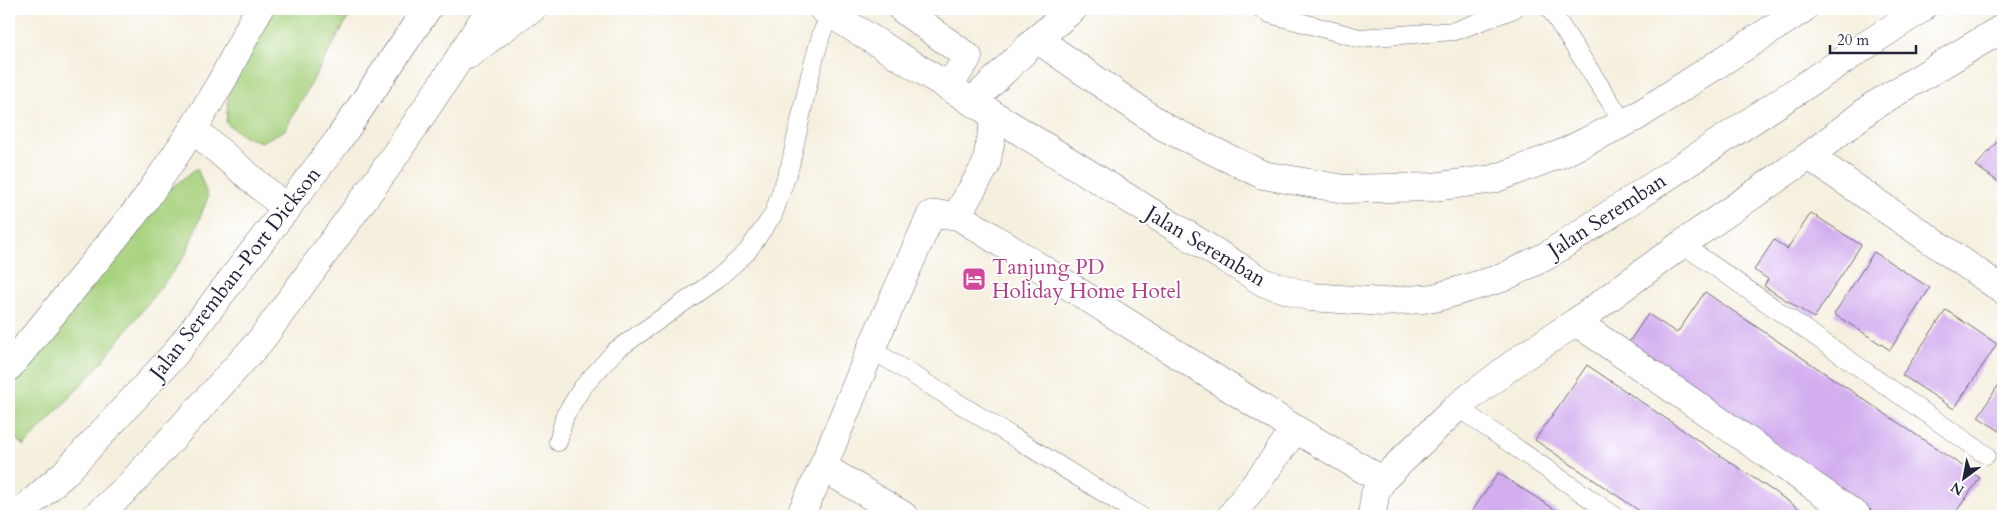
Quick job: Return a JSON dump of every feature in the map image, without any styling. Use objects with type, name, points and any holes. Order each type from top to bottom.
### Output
[{"type":"main road","points":[[9,367],[143,203],[193,129],[223,79],[259,9]]},
{"type":"main road","name":"Jalan Seremban-Port Dickson","points":[[16,516],[64,474],[174,355],[337,142],[427,9]]},
{"type":"main road","points":[[96,516],[127,488],[261,340],[387,167],[490,9]]},
{"type":"main road","points":[[455,65],[521,15],[532,9]]},
{"type":"main road","points":[[902,9],[968,57],[948,87]]},
{"type":"main road","points":[[972,102],[1037,39],[1073,9]]},
{"type":"main road","points":[[1037,39],[1164,127],[1263,175],[1344,189],[1433,187],[1494,178],[1563,153],[1636,117],[1803,9]]},
{"type":"main road","name":"Jalan Seremban","points":[[827,11],[1265,283],[1311,297],[1383,302],[1434,298],[1502,278],[1548,255],[1921,9]]},
{"type":"main road","points":[[1372,516],[1375,494],[1382,480],[1457,407],[1520,359],[1576,322],[1682,244],[1809,156],[1873,106],[2003,28]]},
{"type":"main road","points":[[956,215],[986,166],[995,116]]},
{"type":"main road","points":[[193,129],[287,209]]},
{"type":"main road","points":[[1809,156],[2003,290]]},
{"type":"main road","points":[[800,516],[824,467],[871,349],[931,215],[956,215],[1295,429],[1382,480]]},
{"type":"main road","points":[[1576,322],[1857,516]]},
{"type":"main road","points":[[1231,516],[1295,429]]},
{"type":"main road","points":[[824,467],[904,516]]},
{"type":"lane","points":[[1261,9],[1270,14],[1359,38],[1454,31],[1514,9]]},
{"type":"lane","points":[[1550,9],[1624,123]]},
{"type":"lane","points":[[558,442],[565,416],[582,388],[615,351],[717,279],[747,252],[773,215],[790,166],[810,75],[827,11]]},
{"type":"lane","points":[[1682,244],[1986,455]]},
{"type":"lane","points":[[871,349],[1141,516]]},
{"type":"lane","points":[[1457,407],[1616,516]]},
{"type":"green space","points":[[271,9],[353,9],[285,130],[261,142],[243,136],[226,123],[229,90]]},
{"type":"green space","points":[[197,168],[208,197],[185,256],[97,368],[24,446],[9,433],[9,390],[110,264],[162,195]]},
{"type":"building","points":[[2003,135],[2003,185],[1976,166]]},
{"type":"building","points":[[1811,213],[1861,245],[1814,318],[1764,286],[1768,279],[1754,270],[1774,240],[1787,249]]},
{"type":"building","points":[[1874,252],[1930,288],[1890,350],[1834,314]]},
{"type":"building","points":[[1705,292],[1980,478],[1953,516],[1880,516],[1627,345],[1648,314],[1677,333]]},
{"type":"building","points":[[1946,310],[1997,344],[1954,409],[1902,375]]},
{"type":"building","points":[[1587,365],[1810,516],[1647,516],[1535,440]]},
{"type":"building","points":[[2003,378],[2003,433],[1978,417]]},
{"type":"building","points":[[1498,473],[1565,516],[1469,516]]},
{"type":"place","name":"Tanjung PD Holiday Home Hotel","points":[[974,279]]}]
